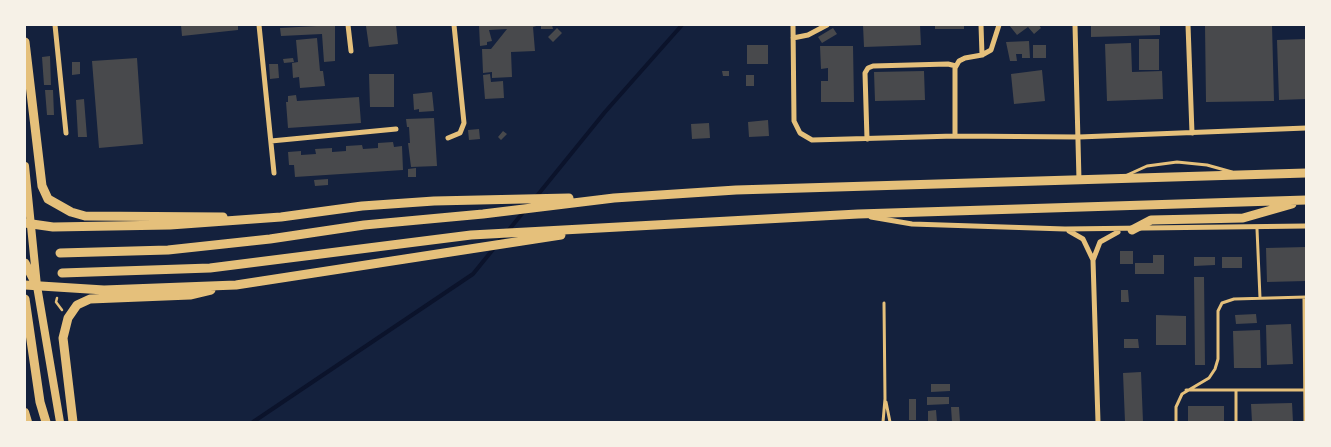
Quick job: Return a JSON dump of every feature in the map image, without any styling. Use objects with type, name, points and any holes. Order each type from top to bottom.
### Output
[{"type":"main road","points":[[25,42],[42,186],[48,199],[71,212],[85,216],[210,216],[250,220]]},
{"type":"main road","points":[[25,166],[28,223],[60,422]]},
{"type":"main road","points":[[28,223],[53,227],[116,227],[250,220],[362,206],[434,201],[614,198],[756,190],[1306,173]]},
{"type":"main road","points":[[60,253],[168,250],[270,240],[364,225],[483,214],[614,198]]},
{"type":"main road","points":[[62,273],[210,268],[470,235],[858,214],[1306,201]]},
{"type":"main road","points":[[1128,230],[1151,220],[1243,218],[1306,201]]},
{"type":"main road","points":[[25,285],[138,290],[236,284],[615,227]]},
{"type":"main road","points":[[25,263],[37,286]]},
{"type":"main road","points":[[73,422],[63,338],[68,318],[77,305],[90,299],[190,295],[236,284]]},
{"type":"main road","points":[[25,299],[40,402],[46,422]]},
{"type":"main road","points":[[25,412],[28,422]]},
{"type":"street","points":[[55,25],[66,133]]},
{"type":"street","points":[[259,25],[274,173]]},
{"type":"street","points":[[348,25],[351,51]]},
{"type":"street","points":[[448,138],[460,133],[464,123],[454,25]]},
{"type":"street","points":[[793,25],[794,120],[800,133],[812,140],[955,136],[1079,137],[1306,128]]},
{"type":"street","points":[[793,38],[808,35],[827,25]]},
{"type":"street","points":[[981,25],[982,55]]},
{"type":"street","points":[[955,136],[956,66],[965,58],[982,55],[994,47],[999,25]]},
{"type":"street","points":[[1075,25],[1079,180]]},
{"type":"street","points":[[1188,25],[1192,133]]},
{"type":"street","points":[[867,139],[866,73],[868,68],[873,66],[948,64],[956,66]]},
{"type":"street","points":[[271,141],[396,129]]},
{"type":"street","points":[[858,214],[912,224],[1065,229],[1128,230],[1306,226]]},
{"type":"street","points":[[1065,229],[1083,239],[1093,260]]},
{"type":"street","points":[[1098,422],[1093,260],[1100,242],[1113,233],[1128,230]]},
{"type":"lane","points":[[1118,179],[1148,166],[1177,162],[1207,164],[1243,175]]},
{"type":"lane","points":[[1257,228],[1260,298]]},
{"type":"lane","points":[[1176,422],[1178,400],[1185,390],[1209,378],[1215,369],[1218,359],[1218,311],[1222,303],[1229,299],[1305,298],[1305,422]]},
{"type":"lane","points":[[883,422],[885,399],[884,303]]},
{"type":"lane","points":[[1185,390],[1305,390]]},
{"type":"lane","points":[[1236,390],[1236,422]]},
{"type":"lane","points":[[885,399],[890,422]]},
{"type":"building","points":[[181,25],[238,25],[238,30],[182,36]]},
{"type":"building","points":[[335,25],[335,61],[324,62],[322,34],[281,36],[280,28]]},
{"type":"building","points":[[396,25],[398,44],[369,47],[366,26]]},
{"type":"building","points":[[479,25],[540,25],[533,27],[535,51],[511,52],[512,77],[492,78],[492,72],[483,73],[482,49],[491,49],[507,29],[489,30],[492,41],[487,42],[487,45],[480,46]]},
{"type":"building","points":[[541,25],[552,25],[553,29],[541,29]]},
{"type":"building","points":[[863,25],[920,25],[921,45],[864,47]]},
{"type":"building","points":[[935,25],[964,25],[964,29],[935,29]]},
{"type":"building","points":[[1009,25],[1039,25],[1041,28],[1034,34],[1028,27],[1017,35]]},
{"type":"building","points":[[1091,25],[1160,25],[1160,35],[1091,37]]},
{"type":"building","points":[[1205,25],[1272,25],[1274,101],[1206,102]]},
{"type":"building","points":[[557,28],[562,33],[553,42],[548,37]]},
{"type":"building","points":[[833,28],[837,34],[822,43],[818,37]]},
{"type":"building","points":[[317,38],[320,71],[323,71],[325,86],[300,88],[299,77],[293,78],[292,63],[298,62],[296,40]]},
{"type":"building","points":[[1139,39],[1159,39],[1159,70],[1139,70]]},
{"type":"building","points":[[1306,39],[1306,99],[1279,100],[1277,40]]},
{"type":"building","points":[[1029,41],[1030,58],[1022,58],[1022,54],[1016,54],[1017,61],[1010,61],[1006,42]]},
{"type":"building","points":[[1131,43],[1132,72],[1162,71],[1163,99],[1107,101],[1105,44]]},
{"type":"building","points":[[747,45],[768,45],[768,64],[747,64]]},
{"type":"building","points":[[1033,45],[1046,45],[1046,58],[1033,58]]},
{"type":"building","points":[[820,46],[853,46],[854,102],[821,102],[821,81],[828,81],[828,68],[821,69]]},
{"type":"building","points":[[50,56],[51,85],[44,85],[42,57]]},
{"type":"building","points":[[137,58],[143,144],[99,148],[92,61]]},
{"type":"building","points":[[293,58],[294,62],[284,63],[283,59]]},
{"type":"building","points":[[72,62],[80,62],[80,74],[72,75]]},
{"type":"building","points":[[269,64],[278,64],[279,78],[270,79]]},
{"type":"building","points":[[1042,70],[1045,101],[1014,104],[1011,74]]},
{"type":"building","points":[[722,71],[729,71],[729,76],[723,76]]},
{"type":"building","points":[[924,71],[925,100],[875,101],[874,72]]},
{"type":"building","points":[[369,74],[394,74],[394,107],[370,107]]},
{"type":"building","points":[[490,74],[491,82],[503,81],[504,98],[485,99],[483,75]]},
{"type":"building","points":[[746,75],[754,75],[754,86],[746,86]]},
{"type":"building","points":[[45,90],[53,90],[54,115],[47,115]]},
{"type":"building","points":[[432,92],[434,111],[419,112],[419,109],[414,110],[413,94]]},
{"type":"building","points":[[296,95],[297,101],[359,97],[361,123],[288,128],[286,102],[288,102],[288,96]]},
{"type":"building","points":[[84,99],[87,137],[78,137],[76,100]]},
{"type":"building","points":[[434,118],[437,166],[411,167],[408,143],[410,143],[409,127],[407,127],[406,119]]},
{"type":"building","points":[[768,120],[769,136],[749,137],[748,122]]},
{"type":"building","points":[[709,123],[710,138],[692,139],[691,124]]},
{"type":"building","points":[[479,129],[480,139],[469,140],[468,130]]},
{"type":"building","points":[[503,131],[507,134],[501,140],[498,137]]},
{"type":"building","points":[[393,142],[394,147],[402,146],[403,170],[295,177],[294,165],[289,165],[288,152],[301,151],[301,155],[316,154],[315,149],[332,148],[332,152],[346,151],[346,146],[362,145],[363,149],[378,148],[378,143]]},
{"type":"building","points":[[416,168],[416,177],[408,177],[408,169]]},
{"type":"building","points":[[328,179],[328,185],[315,186],[314,180]]},
{"type":"building","points":[[1306,247],[1306,281],[1267,282],[1266,248]]},
{"type":"building","points":[[1120,251],[1133,251],[1133,264],[1120,264]]},
{"type":"building","points":[[1153,255],[1164,255],[1164,274],[1135,274],[1135,263],[1153,263]]},
{"type":"building","points":[[1194,257],[1215,257],[1215,265],[1194,266]]},
{"type":"building","points":[[1222,257],[1242,257],[1242,268],[1222,268]]},
{"type":"building","points":[[1194,277],[1204,277],[1205,365],[1195,365]]},
{"type":"building","points":[[1121,290],[1128,290],[1129,302],[1121,302]]},
{"type":"building","points":[[1256,314],[1257,323],[1236,324],[1235,315]]},
{"type":"building","points":[[1156,315],[1186,316],[1186,345],[1156,345]]},
{"type":"building","points":[[1291,324],[1293,364],[1267,365],[1266,325]]},
{"type":"building","points":[[1260,330],[1261,368],[1234,368],[1233,331]]},
{"type":"building","points":[[1124,339],[1138,339],[1139,348],[1124,348]]},
{"type":"building","points":[[1141,372],[1143,422],[1125,422],[1123,373]]},
{"type":"building","points":[[931,384],[950,384],[950,391],[931,392]]},
{"type":"building","points":[[927,397],[949,397],[949,404],[927,405]]},
{"type":"building","points":[[909,399],[916,399],[916,420],[909,420]]},
{"type":"building","points":[[1292,403],[1293,422],[1252,422],[1251,404]]},
{"type":"building","points":[[1188,406],[1224,406],[1224,422],[1188,422]]},
{"type":"building","points":[[951,407],[959,407],[960,422],[952,422]]},
{"type":"building","points":[[936,410],[937,422],[928,422],[928,411]]},
{"type":"waterway","points":[[536,197],[605,112],[682,25]]},
{"type":"waterway","points":[[253,422],[473,274],[525,210]]}]
